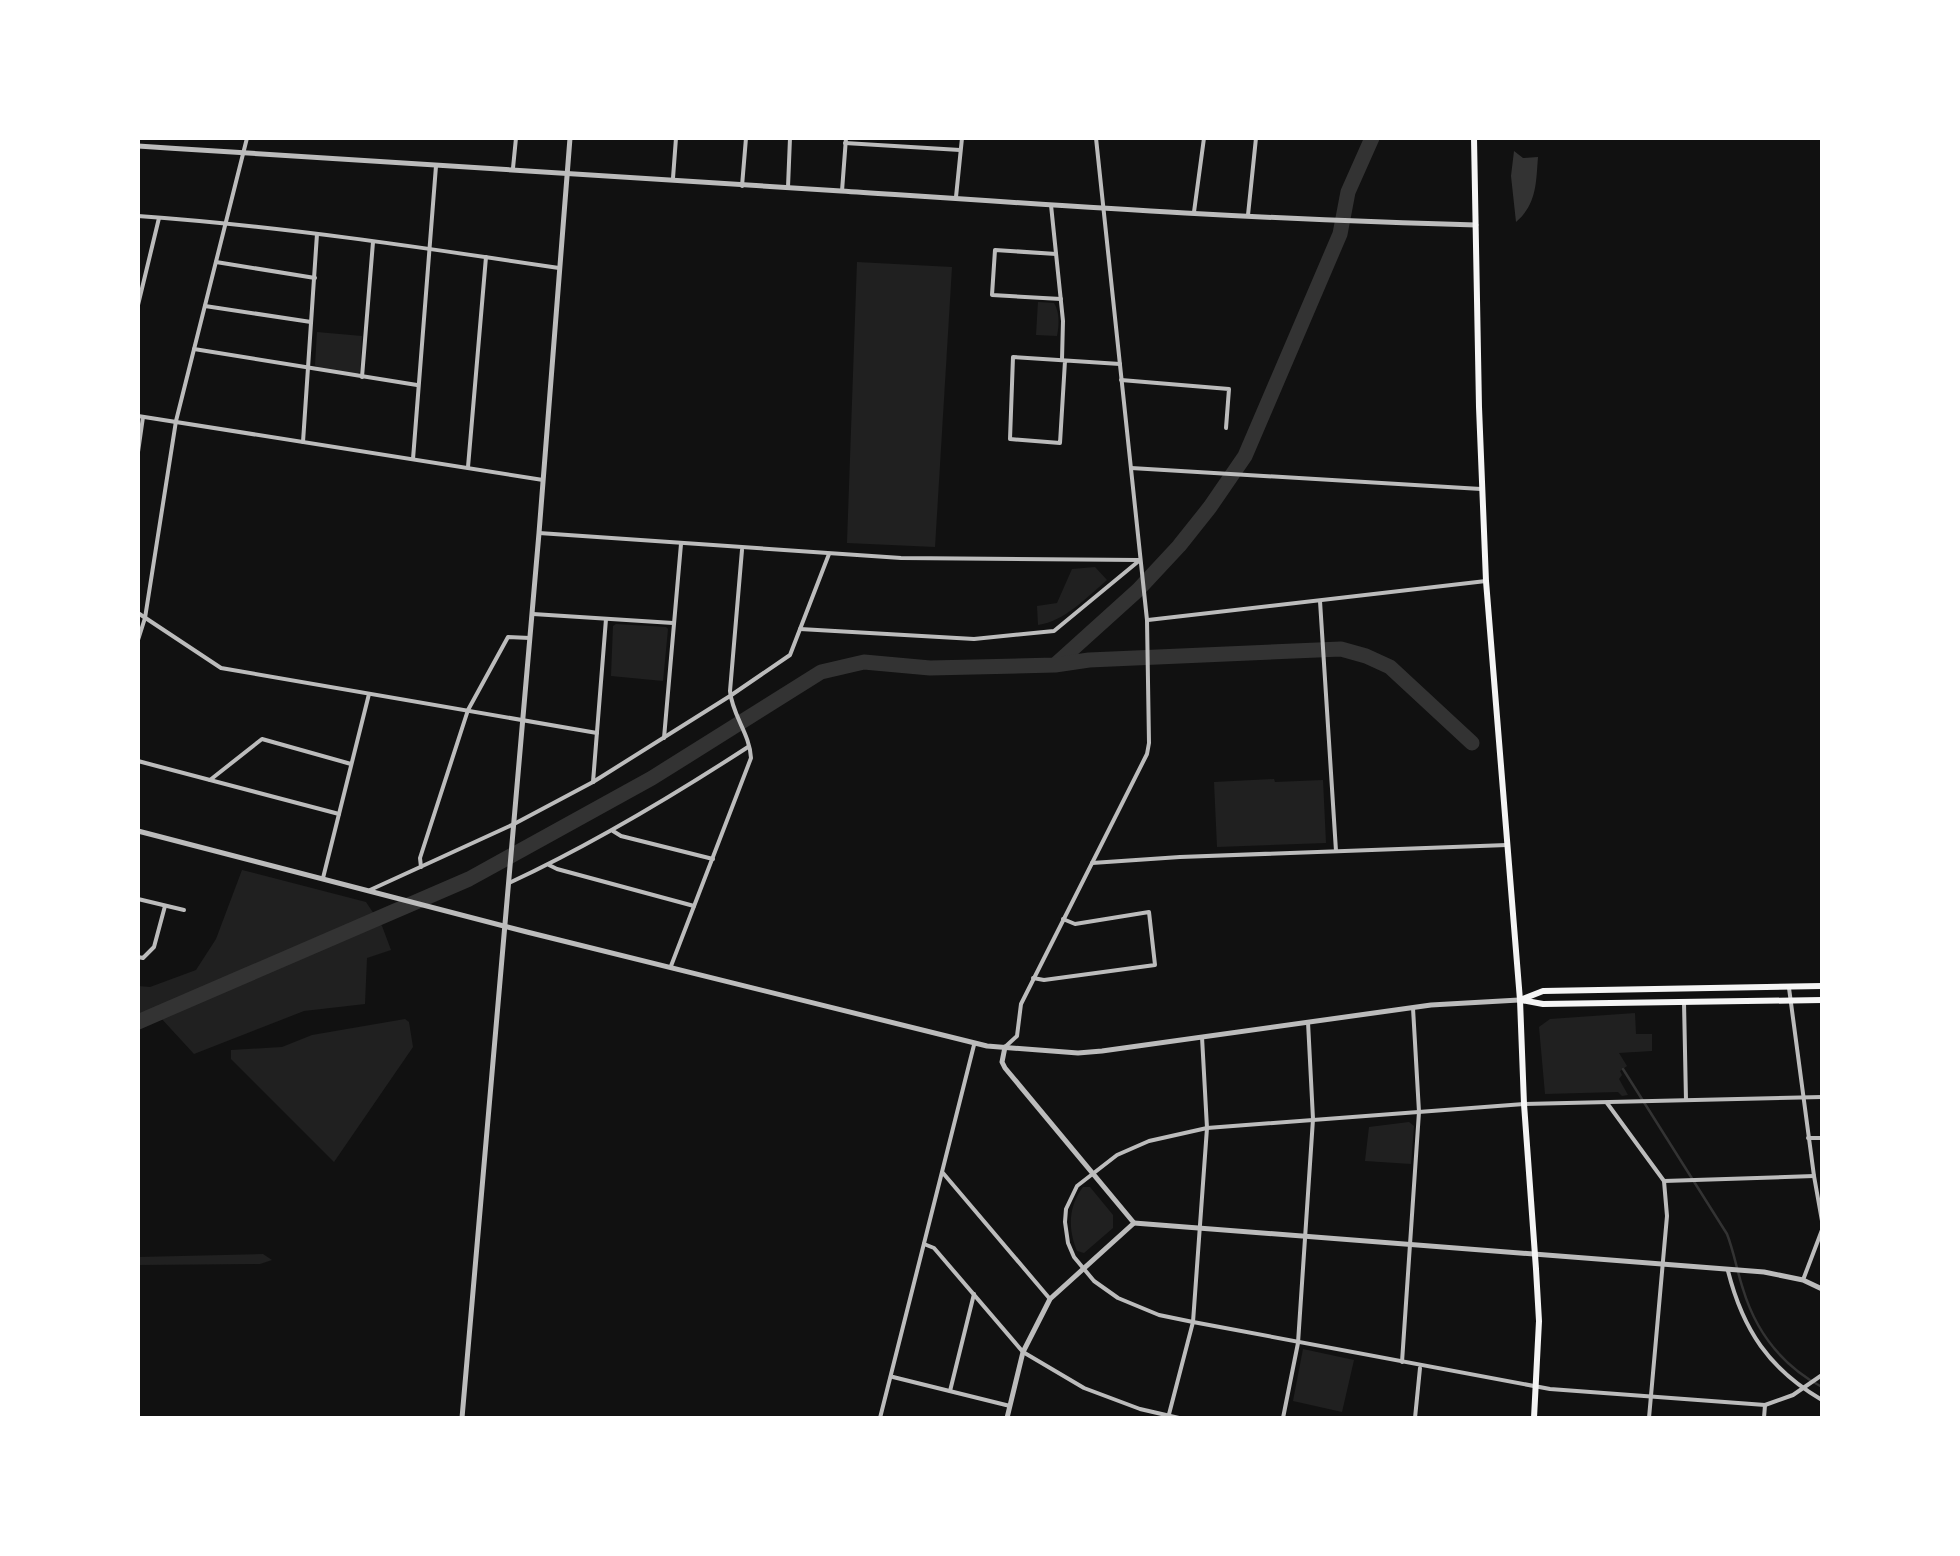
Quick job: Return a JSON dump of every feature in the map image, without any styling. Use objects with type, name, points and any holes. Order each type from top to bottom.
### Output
[{"type":"main road","points":[[1474,138],[1486,581],[1520,1000],[1535,1254],[1538,1321],[1534,1418]]},
{"type":"main road","points":[[1520,1000],[1543,991],[1822,986]]},
{"type":"main road","points":[[1520,1000],[1544,1004],[1822,1000]]},
{"type":"street","points":[[138,640],[145,618],[176,421],[247,138]]},
{"type":"street","points":[[513,168],[516,138]]},
{"type":"street","points":[[462,1418],[570,138]]},
{"type":"street","points":[[673,181],[676,138]]},
{"type":"street","points":[[742,186],[746,138]]},
{"type":"street","points":[[788,188],[790,138]]},
{"type":"street","points":[[956,198],[962,138]]},
{"type":"street","points":[[1096,138],[1147,620],[1150,743],[1148,754],[1021,1004],[1016,1036],[1005,1047],[1005,1068],[1134,1223],[1764,1272],[1803,1280],[1822,1289]]},
{"type":"street","points":[[1194,213],[1204,138]]},
{"type":"street","points":[[1248,215],[1256,138]]},
{"type":"street","points":[[842,191],[845,140],[960,150]]},
{"type":"street","points":[[138,146],[1052,205],[1476,225]]},
{"type":"street","points":[[413,459],[436,166]]},
{"type":"street","points":[[1052,205],[1063,321],[1063,361],[1060,443],[1010,439],[1012,357],[1063,361],[1120,364]]},
{"type":"street","points":[[138,216],[226,222],[429,247],[560,268]]},
{"type":"street","points":[[138,305],[159,218]]},
{"type":"street","points":[[303,442],[318,234]]},
{"type":"street","points":[[362,376],[372,240]]},
{"type":"street","points":[[1056,254],[995,250],[992,295],[1061,299]]},
{"type":"street","points":[[468,468],[486,257]]},
{"type":"street","points":[[216,262],[315,278]]},
{"type":"street","points":[[205,306],[311,322]]},
{"type":"street","points":[[194,349],[418,385]]},
{"type":"street","points":[[1122,380],[1228,389],[1226,428]]},
{"type":"street","points":[[138,452],[140,416],[543,480]]},
{"type":"street","points":[[1131,468],[1482,489]]},
{"type":"street","points":[[539,533],[949,560],[1140,560]]},
{"type":"street","points":[[664,738],[681,543]]},
{"type":"street","points":[[671,966],[751,758],[750,745],[730,696],[742,548]]},
{"type":"street","points":[[370,890],[514,826],[593,782],[790,655],[829,554]]},
{"type":"street","points":[[800,630],[974,640],[1054,630],[1140,560]]},
{"type":"street","points":[[1147,620],[1486,581]]},
{"type":"street","points":[[1320,600],[1336,851]]},
{"type":"street","points":[[138,613],[221,668],[597,733]]},
{"type":"street","points":[[532,614],[673,622]]},
{"type":"street","points":[[593,782],[606,619]]},
{"type":"street","points":[[420,867],[468,710],[508,637],[530,638]]},
{"type":"street","points":[[323,878],[370,693]]},
{"type":"street","points":[[210,780],[262,738],[351,764]]},
{"type":"street","points":[[509,880],[612,831],[750,745]]},
{"type":"street","points":[[138,762],[339,814]]},
{"type":"street","points":[[612,831],[712,859]]},
{"type":"street","points":[[138,832],[974,1043],[1005,1047],[1078,1053],[1413,1007],[1520,1000]]},
{"type":"street","points":[[1092,863],[1507,845]]},
{"type":"street","points":[[549,864],[694,906]]},
{"type":"street","points":[[138,899],[184,910]]},
{"type":"street","points":[[138,957],[144,958],[154,947],[165,906]]},
{"type":"street","points":[[1033,978],[1044,980],[1155,964],[1148,912],[1075,924],[1064,919]]},
{"type":"street","points":[[1789,987],[1822,1219]]},
{"type":"street","points":[[1684,1002],[1686,1100]]},
{"type":"street","points":[[1402,1362],[1419,1112],[1413,1007]]},
{"type":"street","points":[[1283,1418],[1298,1343],[1313,1119],[1308,1022]]},
{"type":"street","points":[[1168,1417],[1193,1322],[1207,1128],[1202,1037]]},
{"type":"street","points":[[880,1418],[974,1043]]},
{"type":"street","points":[[1821,1377],[1806,1388],[1765,1405],[1537,1387],[1193,1322],[1137,1308],[1104,1290],[1082,1268],[1068,1244],[1065,1222],[1070,1196],[1077,1186],[1118,1155],[1149,1140],[1207,1128],[1524,1104],[1822,1097]]},
{"type":"street","points":[[1607,1103],[1664,1181],[1667,1216],[1649,1418]]},
{"type":"street","points":[[1808,1138],[1822,1138]]},
{"type":"street","points":[[942,1172],[1050,1299]]},
{"type":"street","points":[[1664,1181],[1814,1176]]},
{"type":"street","points":[[1007,1418],[1023,1352],[1050,1299],[1134,1223]]},
{"type":"street","points":[[1803,1280],[1822,1230]]},
{"type":"street","points":[[924,1244],[934,1248],[1023,1352],[1084,1388],[1140,1409],[1179,1418]]},
{"type":"street","points":[[1731,1270],[1738,1304],[1760,1346],[1778,1368],[1822,1400]]},
{"type":"street","points":[[950,1391],[974,1294]]},
{"type":"street","points":[[1415,1418],[1420,1366]]},
{"type":"street","points":[[891,1376],[1010,1406]]},
{"type":"street","points":[[1764,1418],[1765,1405]]},
{"type":"shaded area","points":[[1514,151],[1523,158],[1538,157],[1532,200],[1516,222],[1511,176]]},
{"type":"shaded area","points":[[857,262],[952,267],[935,547],[847,543]]},
{"type":"shaded area","points":[[1038,302],[1054,303],[1057,336],[1036,335]]},
{"type":"shaded area","points":[[317,332],[362,336],[360,372],[318,368]]},
{"type":"shaded area","points":[[1095,567],[1107,580],[1066,614],[1038,625],[1037,606],[1057,603],[1072,569]]},
{"type":"shaded area","points":[[616,624],[668,629],[663,681],[611,676]]},
{"type":"shaded area","points":[[1323,780],[1326,843],[1217,847],[1214,782]]},
{"type":"shaded area","points":[[242,870],[366,902],[382,926],[391,950],[367,958],[365,1004],[304,1011],[194,1054],[160,1017],[138,1026],[138,986],[150,987],[196,970],[216,939]]},
{"type":"shaded area","points":[[1635,1013],[1636,1034],[1652,1034],[1652,1051],[1619,1053],[1627,1066],[1620,1071],[1619,1079],[1628,1095],[1545,1094],[1539,1027],[1550,1019]]},
{"type":"shaded area","points":[[405,1019],[409,1022],[413,1047],[334,1162],[231,1059],[231,1050],[282,1047],[312,1035]]},
{"type":"shaded area","points":[[1409,1122],[1414,1126],[1411,1164],[1365,1161],[1369,1127]]},
{"type":"shaded area","points":[[1083,1187],[1090,1187],[1113,1215],[1113,1228],[1084,1253],[1077,1251],[1071,1226],[1074,1202]]},
{"type":"shaded area","points":[[263,1254],[272,1260],[260,1264],[138,1265],[138,1257]]},
{"type":"shaded area","points":[[1303,1349],[1354,1360],[1342,1412],[1293,1401]]},
{"type":"waterway","points":[[1056,664],[1138,590],[1179,546],[1245,456],[1340,234],[1348,192],[1372,138]]},
{"type":"waterway","points":[[138,1022],[469,879],[652,778],[821,672],[864,662],[930,668],[1055,665],[1089,660],[1341,649],[1390,667],[1472,743]]},
{"type":"waterway","points":[[1623,1069],[1727,1234],[1749,1305],[1763,1333],[1795,1369],[1822,1387]]}]
